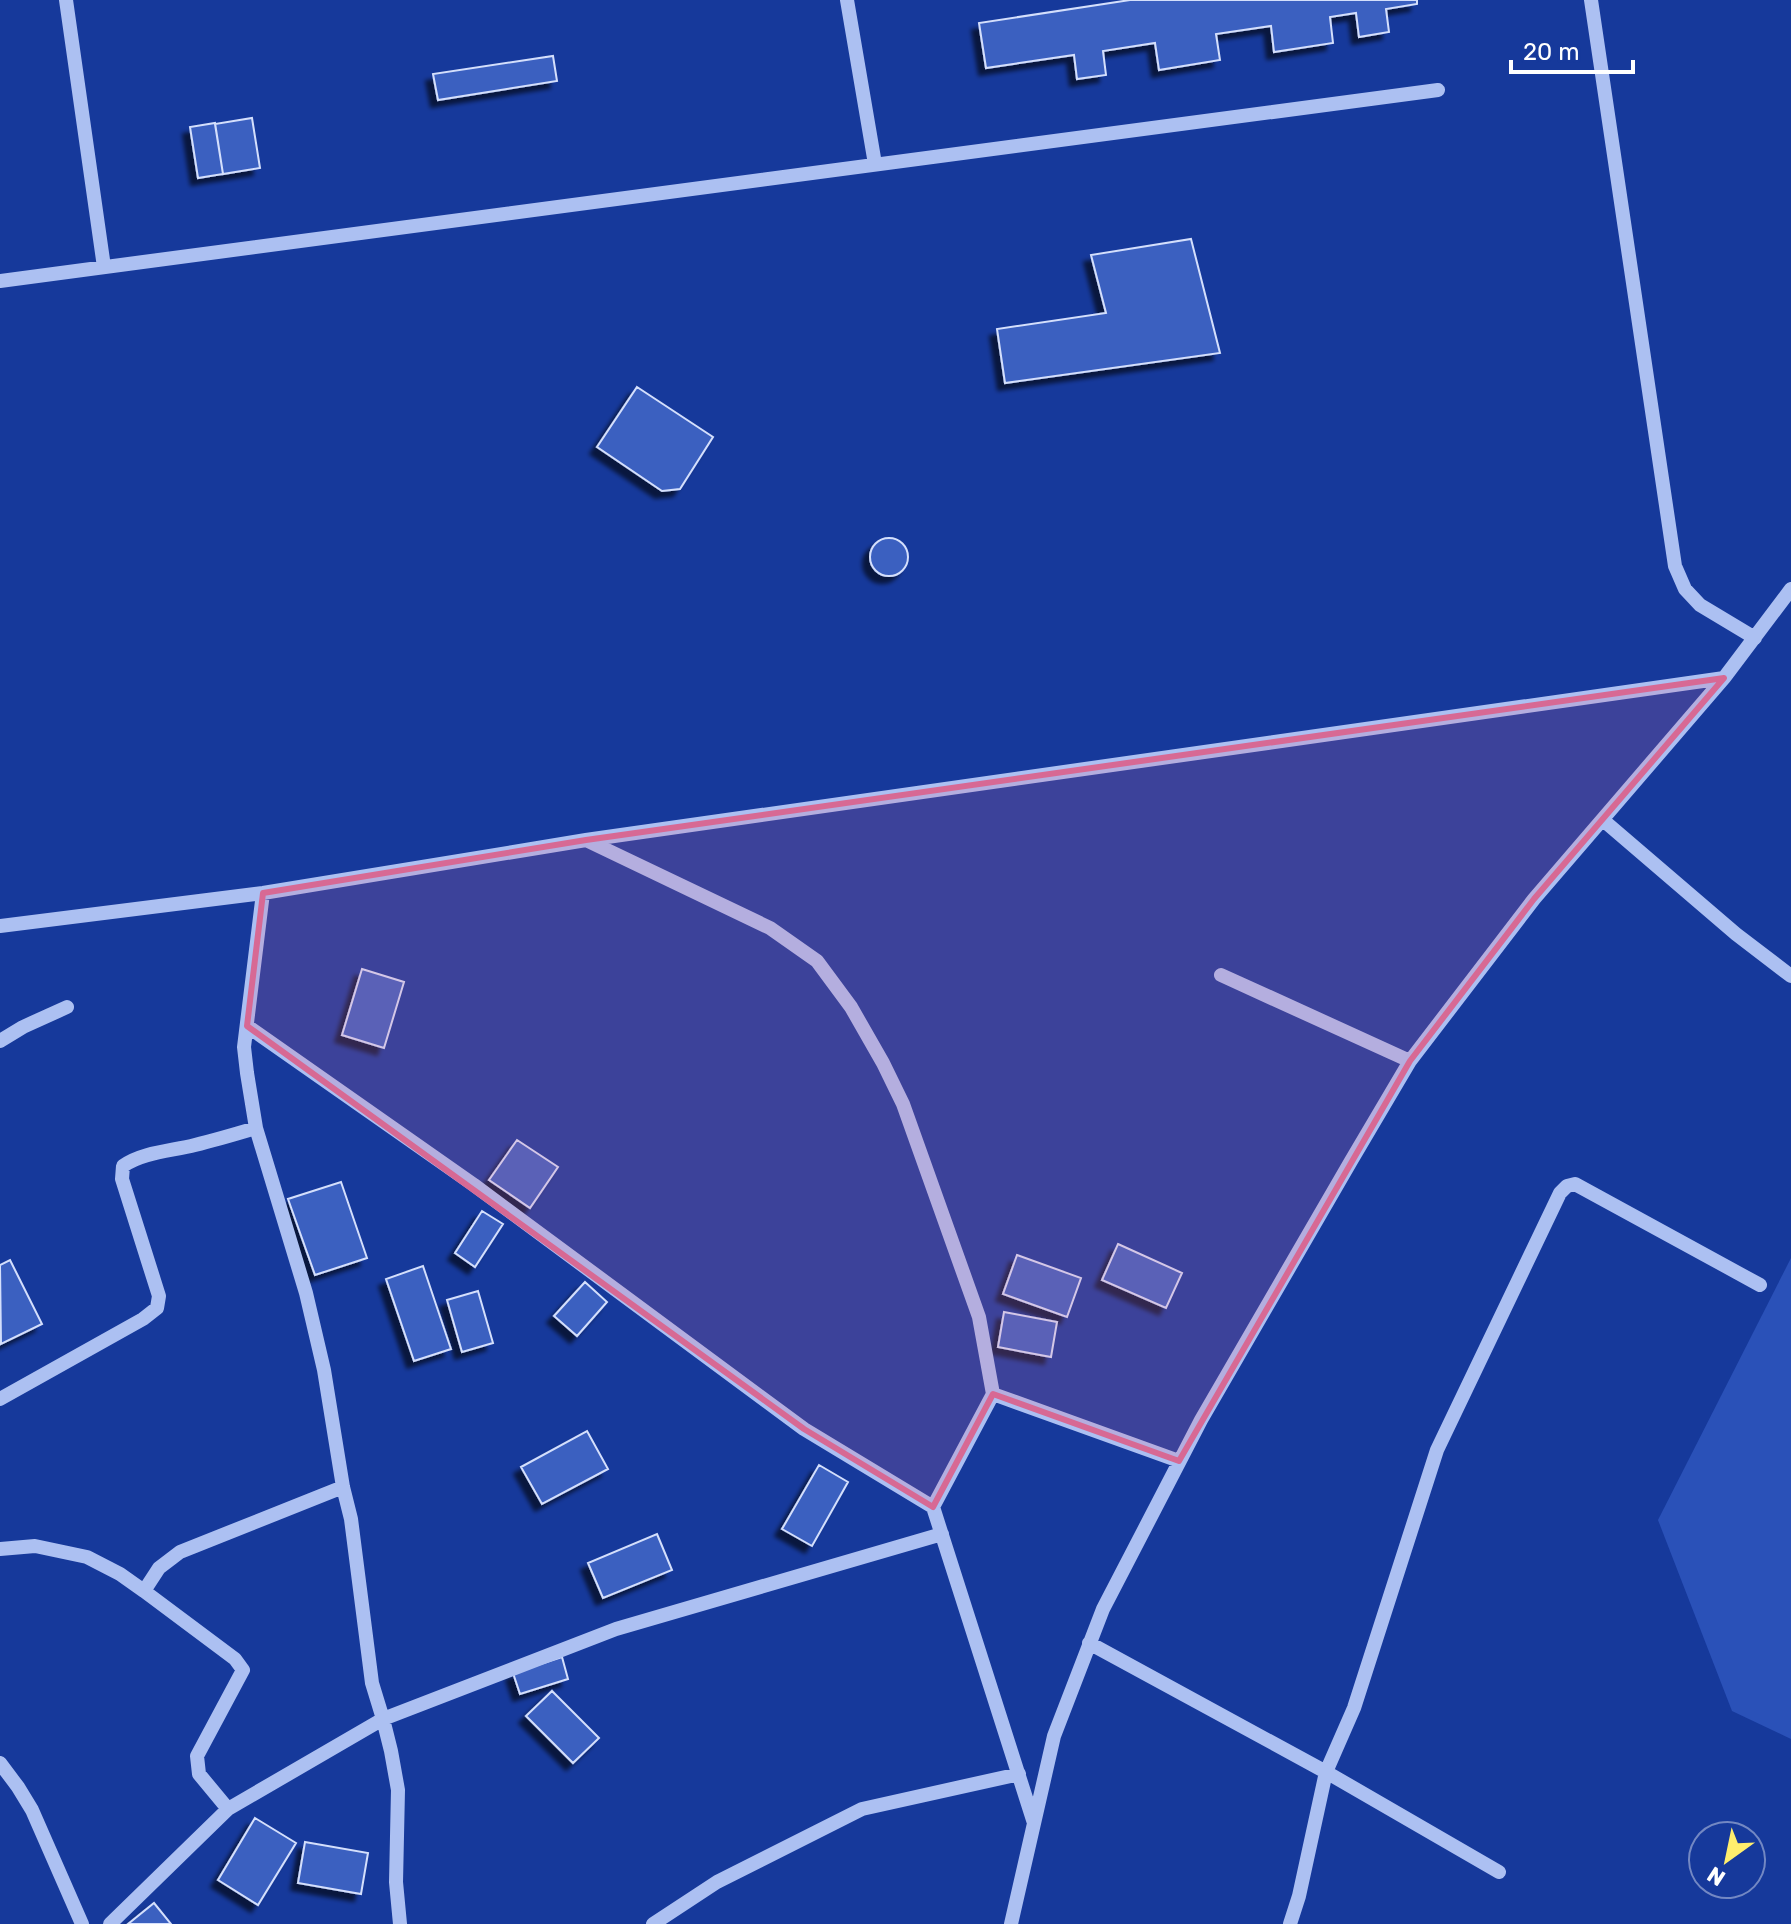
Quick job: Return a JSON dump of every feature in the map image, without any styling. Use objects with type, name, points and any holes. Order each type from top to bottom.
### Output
[{"type":"street","points":[[66,0],[104,267]]},
{"type":"street","points":[[847,0],[875,164]]},
{"type":"street","points":[[1591,0],[1675,566],[1685,589],[1700,605],[1755,638]]},
{"type":"street","points":[[0,281],[1438,90]]},
{"type":"street","points":[[1011,1924],[1054,1736],[1089,1643],[1103,1609],[1216,1393],[1410,1061],[1534,899],[1724,678],[1791,589]]},
{"type":"street","points":[[0,926],[263,893],[586,840],[1724,678]]},
{"type":"street","points":[[1603,820],[1736,934],[1791,976]]},
{"type":"street","points":[[586,840],[770,928],[817,961],[851,1007],[903,1104],[979,1317],[993,1394],[933,1507]]},
{"type":"street","points":[[263,893],[244,1047],[256,1128],[306,1293],[324,1370],[351,1519],[372,1683],[391,1751],[398,1790],[396,1882],[400,1924]]},
{"type":"street","points":[[1221,975],[1410,1061]]},
{"type":"street","points":[[0,1041],[67,1007]]},
{"type":"street","points":[[247,1026],[474,1185],[804,1429],[933,1507],[1034,1825]]},
{"type":"street","points":[[0,1399],[143,1319],[157,1308],[159,1296],[122,1179],[123,1166],[152,1154],[194,1146],[256,1128]]},
{"type":"street","points":[[1290,1924],[1326,1772],[1354,1708],[1437,1450],[1560,1193],[1567,1186],[1575,1184],[1760,1285]]},
{"type":"street","points":[[993,1394],[1179,1461]]},
{"type":"street","points":[[144,1591],[159,1568],[180,1552],[343,1487]]},
{"type":"street","points":[[110,1924],[228,1809],[383,1719],[616,1629],[942,1534]]},
{"type":"street","points":[[0,1549],[35,1546],[87,1557],[120,1574],[235,1659],[243,1670],[197,1756],[199,1774],[228,1809]]},
{"type":"street","points":[[1089,1643],[1326,1772],[1499,1872]]},
{"type":"street","points":[[0,1763],[32,1810],[82,1924]]},
{"type":"street","points":[[653,1924],[717,1882],[862,1809],[1019,1774]]},
{"type":"highlighted area","points":[[1724,678],[1534,899],[1410,1061],[1179,1461],[993,1394],[933,1507],[804,1429],[247,1026],[263,893],[586,840]]},
{"type":"shaded area","points":[[1791,1258],[1791,1739],[1732,1711],[1658,1520]]},
{"type":"building","points":[[1130,0],[1417,0],[1417,4],[1386,9],[1389,32],[1359,37],[1356,13],[1330,17],[1333,43],[1274,52],[1271,26],[1216,34],[1220,60],[1159,70],[1155,43],[1103,51],[1106,75],[1077,79],[1074,55],[986,68],[979,23]]},
{"type":"building","points":[[553,56],[557,81],[438,100],[433,74]]},
{"type":"building","points":[[252,118],[260,168],[223,174],[215,124]]},
{"type":"building","points":[[215,123],[223,174],[198,178],[190,127]]},
{"type":"building","points":[[1191,239],[1220,353],[1005,383],[997,329],[1106,313],[1091,255]]},
{"type":"building","points":[[637,387],[713,437],[680,489],[662,491],[597,447]]},
{"type":"building","points":[[889,538],[902,544],[908,557],[902,570],[889,576],[876,570],[870,557],[876,544]]},
{"type":"building","points":[[362,969],[404,982],[384,1048],[342,1035]]},
{"type":"building","points":[[517,1140],[558,1167],[530,1208],[489,1180]]},
{"type":"building","points":[[341,1182],[367,1258],[315,1275],[288,1199]]},
{"type":"building","points":[[482,1211],[503,1224],[475,1267],[455,1253]]},
{"type":"building","points":[[1118,1244],[1182,1273],[1166,1308],[1102,1280]]},
{"type":"building","points":[[1017,1255],[1081,1278],[1067,1317],[1003,1294]]},
{"type":"building","points":[[10,1260],[42,1324],[1,1344],[0,1265]]},
{"type":"building","points":[[423,1266],[451,1349],[414,1361],[386,1279]]},
{"type":"building","points":[[585,1282],[607,1302],[577,1336],[554,1316]]},
{"type":"building","points":[[478,1291],[493,1343],[462,1352],[447,1300]]},
{"type":"building","points":[[1004,1312],[1057,1322],[1051,1357],[998,1347]]},
{"type":"building","points":[[587,1431],[608,1469],[542,1504],[521,1467]]},
{"type":"building","points":[[819,1465],[848,1482],[812,1546],[782,1529]]},
{"type":"building","points":[[657,1534],[672,1570],[603,1598],[588,1563]]},
{"type":"building","points":[[562,1657],[568,1679],[520,1694],[513,1673]]},
{"type":"building","points":[[552,1691],[599,1738],[573,1763],[526,1716]]},
{"type":"building","points":[[255,1818],[296,1843],[258,1905],[218,1880]]},
{"type":"building","points":[[305,1842],[368,1853],[361,1894],[298,1883]]},
{"type":"building","points":[[154,1903],[171,1924],[128,1924]]}]
